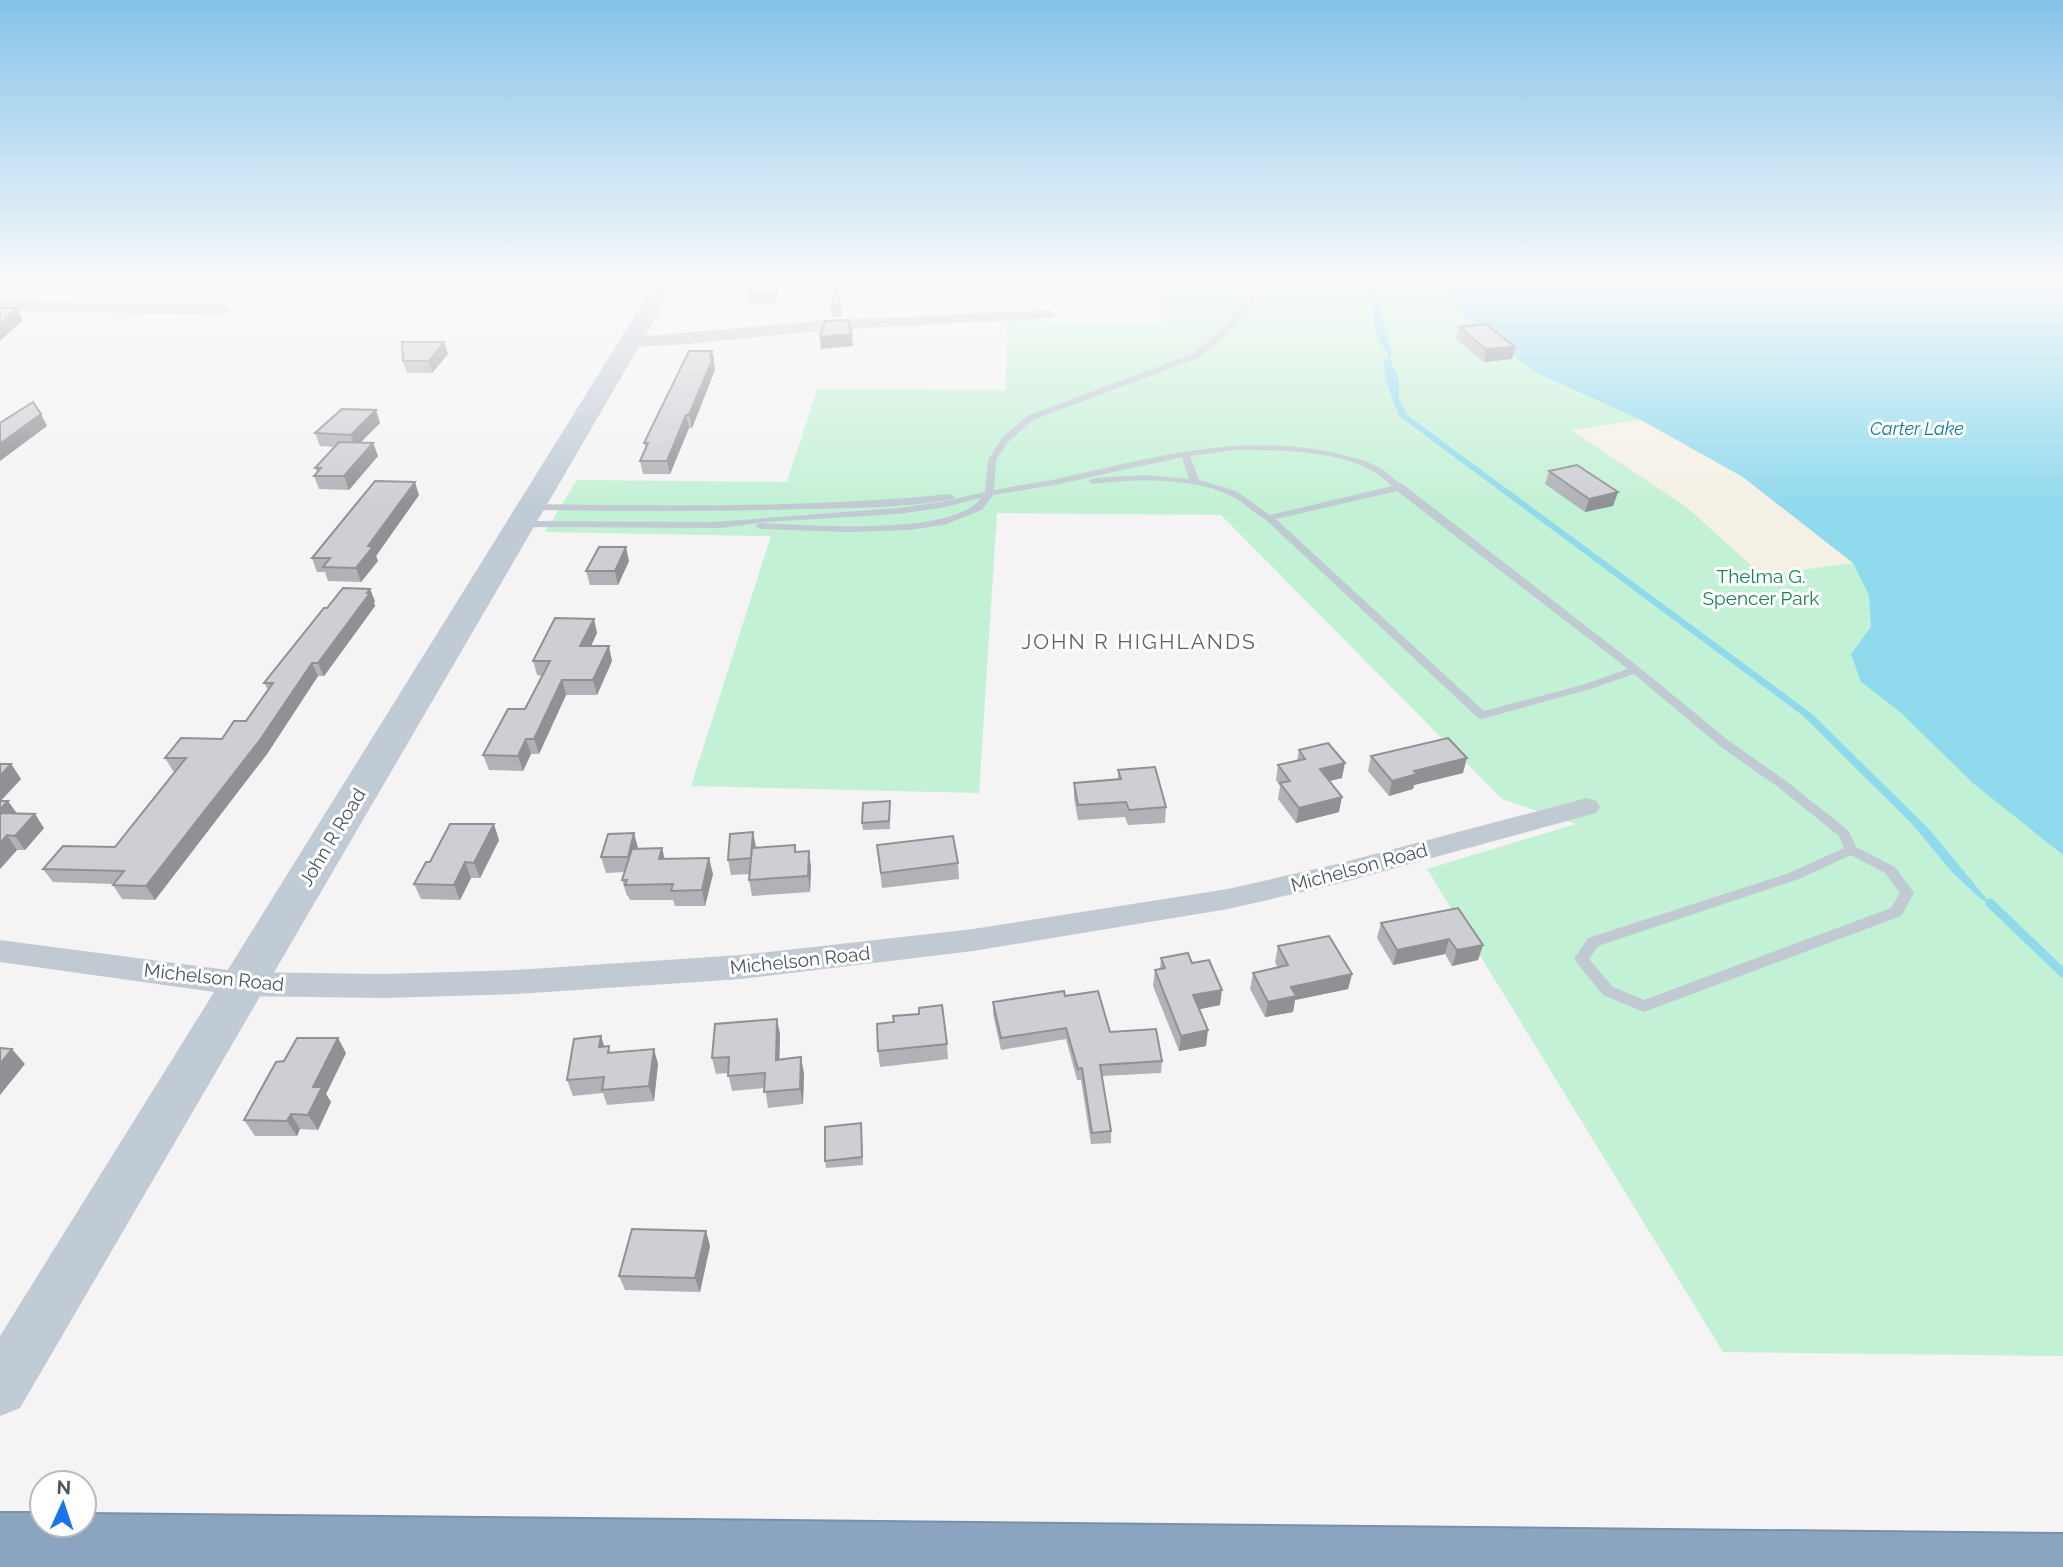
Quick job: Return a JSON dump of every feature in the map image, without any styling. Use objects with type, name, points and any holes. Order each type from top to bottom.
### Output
[{"type":"highway","points":[[11,1545],[1717,1565],[2063,1566]]},
{"type":"main road","name":"John R Road","points":[[0,1388],[620,358]]},
{"type":"street","name":"Michelson Road","points":[[0,951],[243,984],[404,985],[574,979],[803,961],[973,940],[1168,909],[1282,887],[1587,807]]},
{"type":"lane","points":[[527,516],[848,529],[944,522],[979,508],[989,494],[992,460],[1005,440],[1030,418],[1190,358]]},
{"type":"lane","points":[[713,525],[754,519],[924,508],[1185,453],[1275,445],[1310,449],[1367,464],[1382,471],[1636,670],[1725,744],[1782,784],[1844,834],[1851,850],[1890,870],[1907,893],[1896,912],[1644,1006],[1608,991],[1581,959],[1593,942],[1794,876],[1851,850]]},
{"type":"lane","points":[[1185,453],[1195,483]]},
{"type":"lane","points":[[527,516],[884,504],[1030,491],[1121,478],[1195,483],[1233,493],[1269,518],[1482,715],[1586,687],[1636,670]]},
{"type":"lane","points":[[1269,518],[1401,487]]},
{"type":"lane","points":[[753,507],[754,519]]},
{"type":"lane","points":[[924,508],[930,524]]},
{"type":"green space","name":"Thelma G. Spencer Park","points":[[1006,358],[2063,358],[2063,1356],[1723,1352],[1427,869],[1576,824],[1502,799],[1221,515],[997,513],[979,793],[691,786],[771,536],[545,532],[577,480],[787,482],[817,389],[1005,390]]},
{"type":"sand","points":[[1641,420],[1743,477],[1853,563],[1762,575],[1685,506],[1571,430]]},
{"type":"water","points":[[1390,358],[1399,380],[1399,398],[1407,415],[1811,713],[1929,829],[1990,903],[1981,899],[1951,871],[1913,825],[1802,715],[1399,416],[1385,379],[1384,361]]},
{"type":"water","name":"Carter Lake","points":[[1517,358],[2063,358],[2063,855],[1974,784],[1899,711],[1861,682],[1851,654],[1871,627],[1869,595],[1853,563],[1743,477],[1641,420],[1535,372]]},
{"type":"building","points":[[403,358],[431,358],[429,361],[403,361]]},
{"type":"building","points":[[686,358],[713,358],[667,461],[640,461],[648,443],[644,443]]},
{"type":"building","points":[[33,402],[41,414],[0,444],[0,423]]},
{"type":"building","points":[[342,409],[376,410],[351,435],[315,433]]},
{"type":"building","points":[[339,442],[373,443],[344,476],[314,476],[321,468],[315,468]]},
{"type":"building","points":[[1577,465],[1618,492],[1589,499],[1549,471]]},
{"type":"building","points":[[375,481],[415,482],[368,546],[373,547],[356,568],[323,567],[330,558],[312,558]]},
{"type":"building","points":[[599,547],[626,547],[615,571],[586,571]]},
{"type":"building","points":[[343,588],[370,589],[367,593],[370,593],[318,663],[312,663],[260,740],[146,886],[113,885],[124,871],[43,869],[63,846],[115,847],[186,758],[165,758],[181,738],[222,739],[234,721],[246,721],[273,683],[264,683]]},
{"type":"building","points":[[555,618],[594,619],[580,646],[609,646],[593,680],[562,680],[534,739],[526,739],[518,756],[483,755],[508,709],[525,709],[550,661],[533,661]]},
{"type":"building","points":[[1448,738],[1467,758],[1414,771],[1417,774],[1392,781],[1371,756]]},
{"type":"building","points":[[1328,743],[1345,763],[1320,769],[1342,797],[1299,808],[1280,783],[1290,781],[1278,765],[1305,759],[1299,750]]},
{"type":"building","points":[[0,764],[11,764],[0,776]]},
{"type":"building","points":[[1155,767],[1166,807],[1129,810],[1126,802],[1078,805],[1074,783],[1121,779],[1118,770]]},
{"type":"building","points":[[0,801],[8,801],[0,809]]},
{"type":"building","points":[[890,801],[889,821],[862,823],[863,803]]},
{"type":"building","points":[[0,813],[35,814],[15,836],[7,835],[0,843]]},
{"type":"building","points":[[450,824],[494,824],[474,863],[465,862],[454,885],[414,884],[426,862],[430,862]]},
{"type":"building","points":[[753,832],[751,858],[728,860],[730,834]]},
{"type":"building","points":[[634,833],[628,857],[601,857],[608,834]]},
{"type":"building","points":[[953,836],[958,863],[881,873],[877,845]]},
{"type":"building","points":[[795,845],[795,852],[809,851],[808,876],[749,880],[752,848]]},
{"type":"building","points":[[662,848],[659,859],[709,858],[702,890],[671,891],[673,884],[625,885],[627,880],[622,880],[632,849]]},
{"type":"building","points":[[1458,908],[1483,945],[1457,950],[1449,939],[1397,950],[1381,923]]},
{"type":"building","points":[[1329,936],[1352,974],[1291,987],[1296,996],[1268,1002],[1253,973],[1288,965],[1278,946]]},
{"type":"building","points":[[1188,953],[1192,963],[1209,960],[1222,990],[1193,995],[1208,1030],[1181,1036],[1155,970],[1165,968],[1161,958]]},
{"type":"building","points":[[1064,991],[1065,996],[1098,991],[1110,1032],[1156,1029],[1162,1061],[1100,1065],[1111,1131],[1092,1133],[1082,1068],[1078,1069],[1066,1028],[1001,1038],[993,1002]]},
{"type":"building","points":[[942,1005],[947,1044],[878,1051],[877,1024],[894,1022],[893,1016],[919,1014],[919,1008]]},
{"type":"building","points":[[777,1019],[776,1060],[801,1057],[800,1089],[764,1092],[765,1073],[728,1076],[729,1057],[712,1058],[715,1024]]},
{"type":"building","points":[[601,1036],[599,1047],[609,1046],[608,1053],[654,1049],[649,1086],[602,1090],[604,1077],[567,1080],[574,1039]]},
{"type":"building","points":[[297,1038],[338,1038],[313,1087],[322,1087],[308,1115],[291,1114],[287,1121],[244,1120],[276,1062],[284,1061]]},
{"type":"building","points":[[0,1048],[12,1049],[0,1064]]},
{"type":"building","points":[[861,1123],[862,1157],[825,1161],[825,1127]]},
{"type":"building","points":[[632,1229],[706,1231],[695,1278],[619,1276]]},
{"type":"waterway","points":[[1990,903],[2063,973]]},
{"type":"district","name":"JOHN R HIGHLANDS","points":[[1139,642]]}]
